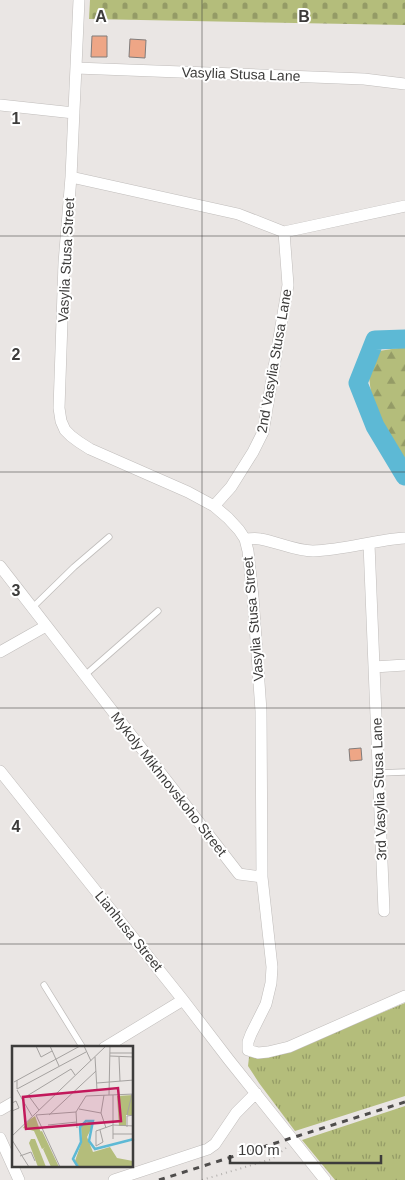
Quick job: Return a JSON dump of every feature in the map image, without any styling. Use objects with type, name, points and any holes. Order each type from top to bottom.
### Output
[{"type":"street","name":"Vasylia Stusa Street","points":[[79,0],[64,282],[59,408],[61,421],[71,436],[90,449],[188,492],[214,506],[234,524],[245,539],[253,597],[261,711],[262,877],[272,967],[271,983],[266,1004],[251,1034],[248,1050]]},
{"type":"street","name":"Vasylia Stusa Lane","points":[[76,68],[364,79],[405,84]]},
{"type":"street","points":[[0,105],[74,113]]},
{"type":"street","points":[[70,177],[238,214],[284,232],[405,206]]},
{"type":"street","name":"2nd Vasylia Stusa Lane","points":[[214,506],[231,487],[263,432],[288,285],[284,232]]},
{"type":"street","points":[[245,539],[258,538],[312,551],[369,544],[384,539],[405,538]]},
{"type":"street","name":"3rd Vasylia Stusa Lane","points":[[369,544],[384,911]]},
{"type":"street","name":"Mykoly Mikhnovskoho Street","points":[[0,566],[239,874],[262,877]]},
{"type":"street","points":[[0,652],[46,626]]},
{"type":"street","points":[[374,667],[405,666]]},
{"type":"street","name":"Lianhusa Street","points":[[0,771],[184,1000],[325,1180]]},
{"type":"street","points":[[231,1062],[248,1050],[263,1052],[289,1047],[405,996]]},
{"type":"street","points":[[107,1046],[184,1000]]},
{"type":"street","points":[[114,1180],[208,1149],[215,1144],[236,1113],[256,1093]]},
{"type":"street","points":[[0,1110],[12,1103]]},
{"type":"street","points":[[0,1138],[12,1165]]},
{"type":"street","points":[[14,1168],[19,1180]]},
{"type":"lane","points":[[32,608],[74,566],[109,537]]},
{"type":"lane","points":[[84,676],[158,611]]},
{"type":"lane","points":[[379,773],[405,772]]},
{"type":"lane","points":[[44,984],[82,1046]]},
{"type":"path","points":[[202,1180],[272,1159],[294,1142]]},
{"type":"green space","points":[[90,0],[405,0],[405,25],[89,19]]},
{"type":"green space","points":[[405,347],[405,470],[376,433],[366,353]]},
{"type":"green space","points":[[405,1003],[405,1096],[295,1131],[248,1066],[249,1057],[287,1052]]},
{"type":"green space","points":[[405,1106],[405,1180],[335,1180],[302,1140]]},
{"type":"building","points":[[92,36],[107,36],[107,57],[91,57]]},
{"type":"building","points":[[130,39],[146,40],[145,58],[129,57]]},
{"type":"building","points":[[361,748],[362,760],[350,761],[349,749]]},
{"type":"waterway","points":[[405,339],[375,340],[358,383],[375,426],[405,476]]},
{"type":"railway","points":[[159,1180],[405,1102]]}]
